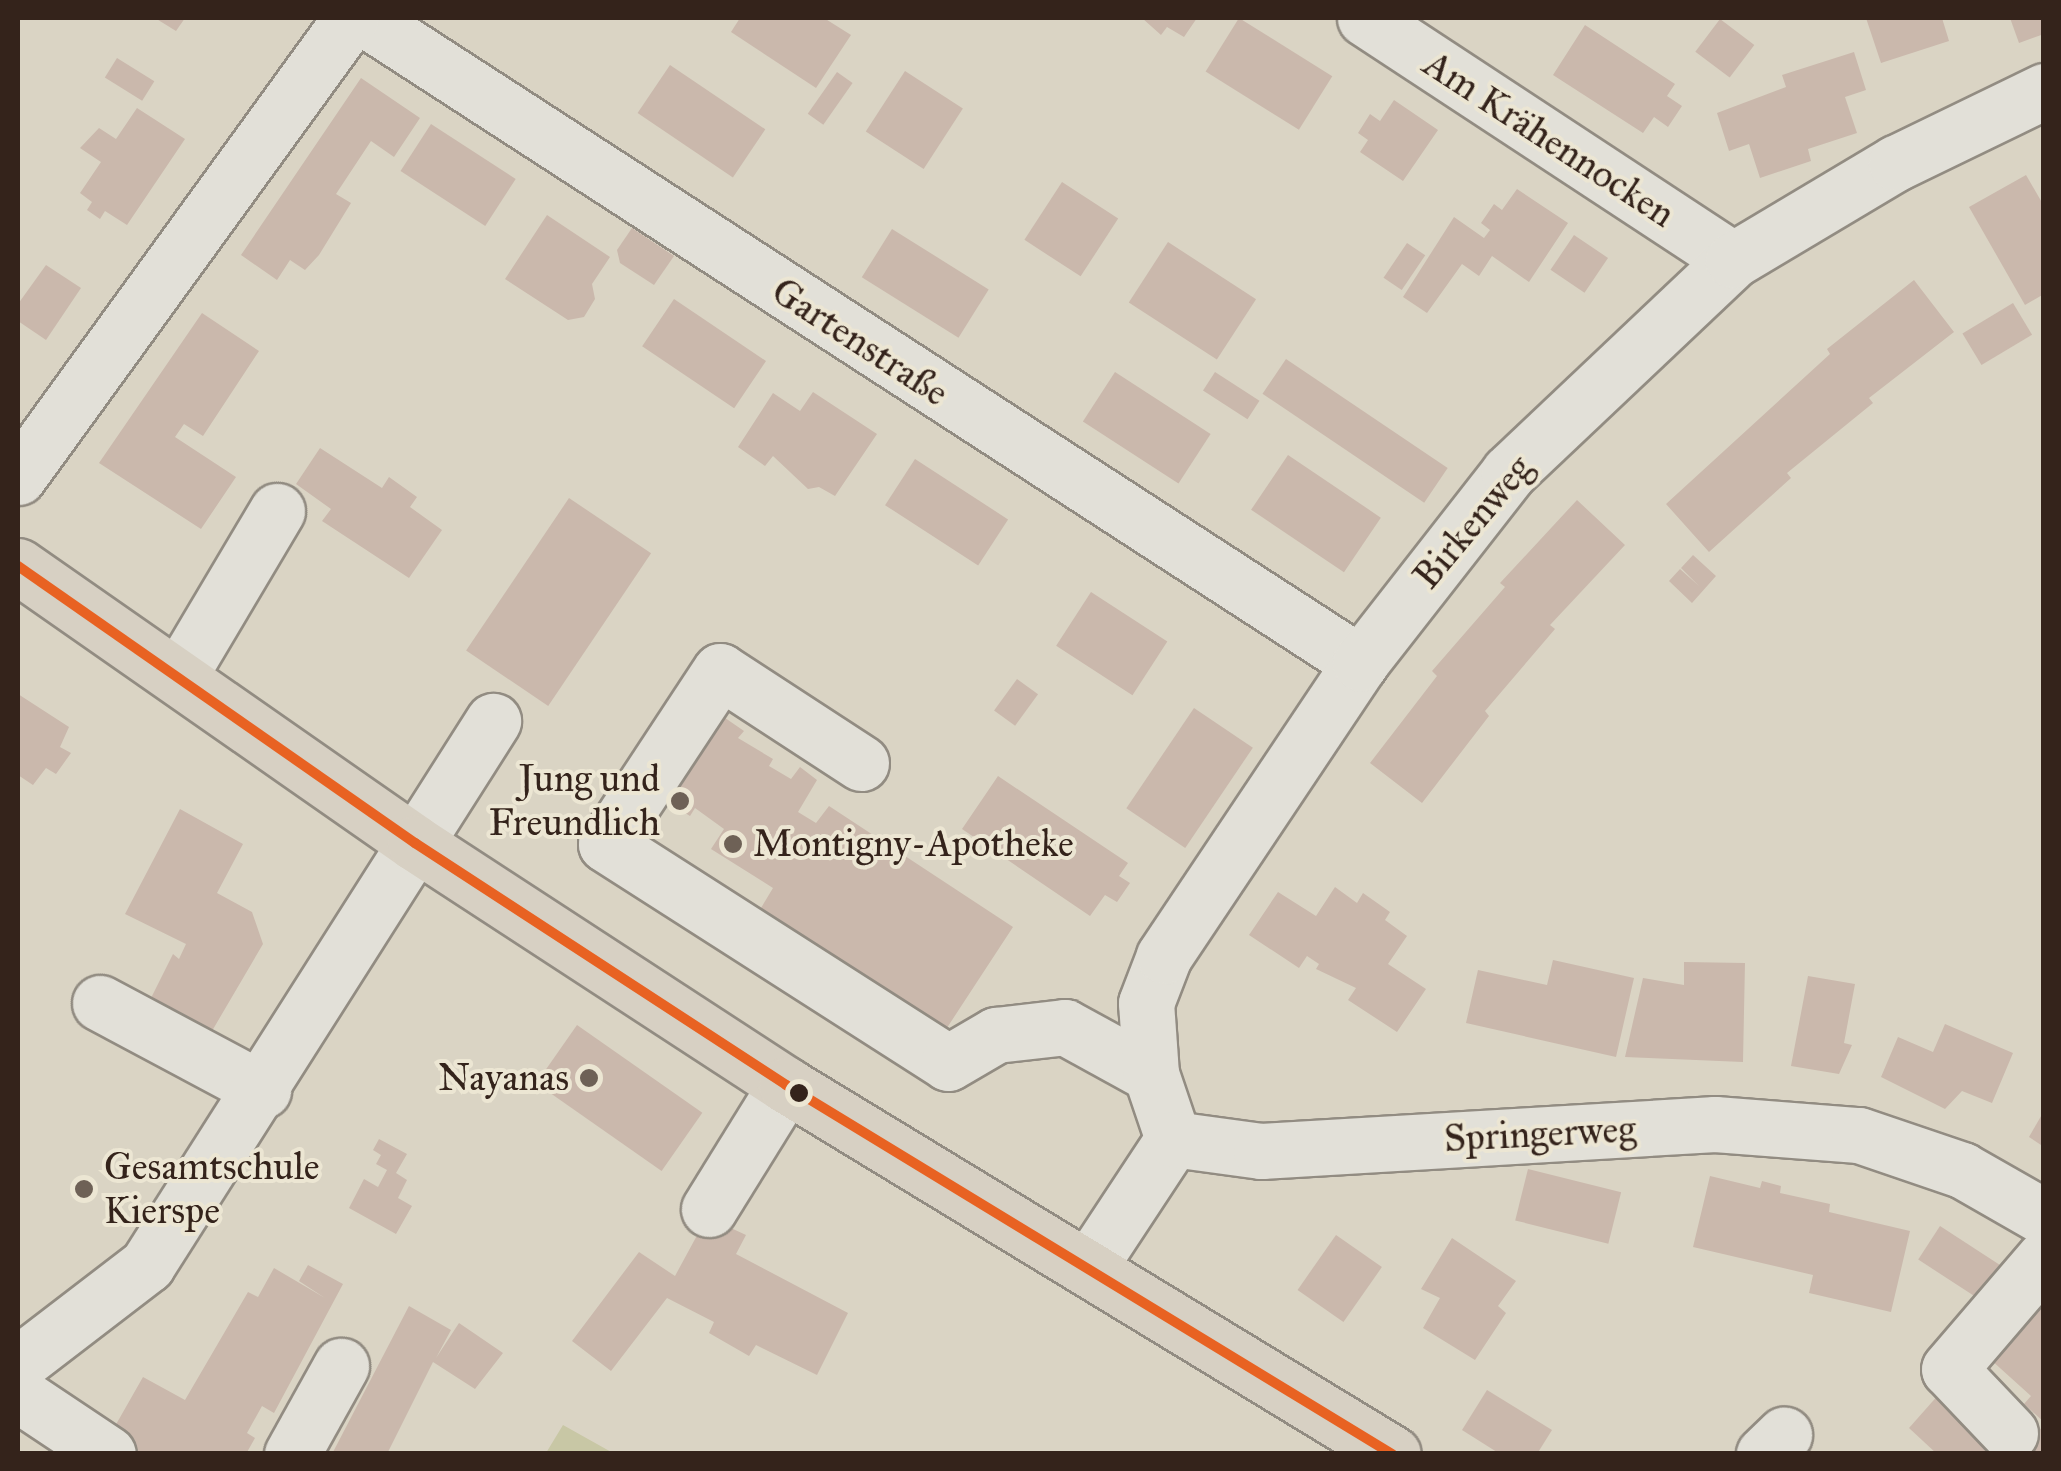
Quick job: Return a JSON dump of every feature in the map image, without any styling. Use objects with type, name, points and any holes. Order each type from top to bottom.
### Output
[{"type":"main road","points":[[18,566],[415,843],[786,1084],[1394,1454]]},
{"type":"street","points":[[18,476],[351,18]]},
{"type":"street","name":"Gartenstraße","points":[[364,18],[1360,663]]},
{"type":"street","name":"Am Krähennocken","points":[[1365,18],[1733,260]]},
{"type":"street","name":"Birkenweg","points":[[1173,1139],[1151,1074],[1146,1003],[1164,956],[1360,663],[1509,472],[1733,260],[1896,163],[2044,91]]},
{"type":"street","points":[[180,676],[277,511]]},
{"type":"street","points":[[861,763],[720,672],[606,844],[948,1063],[996,1035],[1065,1027],[1151,1074]]},
{"type":"street","points":[[18,1364],[148,1265],[263,1090],[493,720]]},
{"type":"street","points":[[100,1004],[263,1090]]},
{"type":"street","points":[[710,1209],[786,1084]]},
{"type":"street","name":"Springerweg","points":[[1173,1139],[1261,1150],[1715,1124],[1859,1135],[1962,1170],[2044,1217]]},
{"type":"street","points":[[1088,1268],[1173,1139]]},
{"type":"street","points":[[2010,1433],[1949,1368],[2044,1258]]},
{"type":"street","points":[[292,1454],[341,1366]]},
{"type":"street","points":[[18,1394],[108,1454]]},
{"type":"green space","points":[[563,1425],[613,1453],[546,1453]]},
{"type":"building","points":[[155,18],[185,18],[176,31]]},
{"type":"building","points":[[740,18],[824,18],[851,35],[816,88],[731,32]]},
{"type":"building","points":[[1142,18],[1197,18],[1184,37],[1167,27],[1161,35]]},
{"type":"building","points":[[1239,18],[1332,76],[1299,130],[1206,71]]},
{"type":"building","points":[[1866,18],[1942,18],[1949,41],[1881,63]]},
{"type":"building","points":[[2010,18],[2044,18],[2044,34],[2019,43]]},
{"type":"building","points":[[1720,19],[1754,45],[1730,78],[1695,52]]},
{"type":"building","points":[[1585,25],[1675,84],[1667,96],[1682,106],[1668,127],[1654,117],[1643,133],[1553,75]]},
{"type":"building","points":[[1854,52],[1866,90],[1845,97],[1857,133],[1808,149],[1811,161],[1760,178],[1749,144],[1729,151],[1717,113],[1786,87],[1782,75]]},
{"type":"building","points":[[117,58],[154,81],[142,101],[105,78]]},
{"type":"building","points":[[670,65],[765,129],[733,177],[638,113]]},
{"type":"building","points":[[905,71],[963,109],[924,169],[866,131]]},
{"type":"building","points":[[837,72],[853,83],[823,125],[808,114]]},
{"type":"building","points":[[361,78],[420,118],[394,157],[371,141],[336,194],[351,203],[319,255],[305,270],[290,260],[277,280],[241,255]]},
{"type":"building","points":[[1394,100],[1438,130],[1403,181],[1360,152],[1368,140],[1358,133],[1370,114],[1380,121]]},
{"type":"building","points":[[137,108],[185,139],[127,225],[105,211],[100,219],[87,210],[92,202],[80,193],[101,162],[80,148],[99,128],[116,139]]},
{"type":"building","points":[[431,124],[516,179],[485,226],[401,171]]},
{"type":"building","points":[[2026,175],[2044,206],[2044,294],[2025,305],[1969,207]]},
{"type":"building","points":[[1062,182],[1118,218],[1081,276],[1024,240]]},
{"type":"building","points":[[1517,189],[1568,223],[1529,282],[1492,256],[1479,276],[1462,264],[1427,313],[1403,297],[1454,217],[1484,238],[1490,230],[1481,223],[1494,204],[1502,210]]},
{"type":"building","points":[[547,215],[610,257],[592,284],[595,299],[584,317],[568,320],[505,279]]},
{"type":"building","points":[[632,228],[674,256],[654,285],[620,263],[617,250]]},
{"type":"building","points":[[892,229],[989,289],[958,338],[862,277]]},
{"type":"building","points":[[1574,235],[1608,258],[1585,293],[1551,270]]},
{"type":"building","points":[[1168,242],[1256,299],[1217,360],[1129,302]]},
{"type":"building","points":[[1407,243],[1425,255],[1402,290],[1384,278]]},
{"type":"building","points":[[46,265],[81,288],[46,340],[18,321],[18,304]]},
{"type":"building","points":[[1914,280],[1954,332],[1869,398],[1873,403],[1787,473],[1791,478],[1709,552],[1666,504],[1830,354],[1827,349]]},
{"type":"building","points":[[674,299],[766,361],[734,408],[642,346]]},
{"type":"building","points":[[2013,303],[2032,335],[1981,365],[1962,333]]},
{"type":"building","points":[[202,313],[259,351],[203,436],[184,424],[175,437],[236,477],[201,529],[99,463]]},
{"type":"building","points":[[1286,359],[1448,468],[1424,503],[1263,394]]},
{"type":"building","points":[[1115,372],[1211,434],[1178,484],[1083,421]]},
{"type":"building","points":[[1215,372],[1259,401],[1247,419],[1203,390]]},
{"type":"building","points":[[813,392],[877,434],[835,496],[819,487],[808,489],[773,456],[765,466],[738,447],[773,393],[800,411]]},
{"type":"building","points":[[320,448],[382,488],[389,477],[417,497],[410,507],[442,530],[409,578],[322,521],[331,509],[296,484]]},
{"type":"building","points":[[1288,455],[1381,518],[1344,572],[1251,510]]},
{"type":"building","points":[[915,459],[1008,519],[978,566],[885,505]]},
{"type":"building","points":[[569,498],[651,553],[548,706],[466,651]]},
{"type":"building","points":[[1577,500],[1625,545],[1550,625],[1555,629],[1485,711],[1489,716],[1422,803],[1370,763],[1437,676],[1432,671],[1505,587],[1500,583]]},
{"type":"building","points":[[1693,555],[1716,576],[1692,603],[1669,581],[1680,569],[1699,586],[1681,568]]},
{"type":"building","points":[[1091,592],[1167,642],[1132,695],[1056,646]]},
{"type":"building","points":[[1017,679],[1038,694],[1015,726],[994,711]]},
{"type":"building","points":[[18,694],[69,727],[60,747],[71,753],[56,774],[46,768],[33,785],[18,775]]},
{"type":"building","points":[[1194,708],[1253,748],[1185,848],[1126,808]]},
{"type":"building","points":[[715,711],[744,731],[738,738],[773,759],[769,766],[791,779],[800,767],[817,780],[798,812],[816,823],[829,806],[1013,927],[941,1037],[755,918],[773,888],[711,849],[724,829],[695,808],[690,816],[660,797]]},
{"type":"building","points":[[998,776],[1128,863],[1119,876],[1130,883],[1117,902],[1105,895],[1090,916],[962,829]]},
{"type":"building","points":[[180,809],[243,844],[217,893],[252,912],[263,944],[212,1031],[150,1000],[173,954],[179,959],[186,944],[125,914]]},
{"type":"building","points":[[1335,887],[1357,903],[1363,893],[1390,912],[1385,920],[1407,936],[1388,964],[1426,989],[1397,1032],[1348,1000],[1356,988],[1316,969],[1319,964],[1307,956],[1299,968],[1249,935],[1278,892],[1316,916]]},
{"type":"building","points":[[1553,960],[1634,978],[1616,1057],[1466,1023],[1478,970],[1547,985]]},
{"type":"building","points":[[1684,962],[1745,963],[1743,1062],[1625,1057],[1643,978],[1684,985]]},
{"type":"building","points":[[1808,976],[1855,984],[1844,1043],[1852,1045],[1839,1074],[1791,1066]]},
{"type":"building","points":[[1945,1024],[2013,1053],[1992,1103],[1962,1091],[1945,1109],[1881,1077],[1898,1037],[1933,1052]]},
{"type":"building","points":[[577,1025],[702,1113],[662,1171],[536,1083]]},
{"type":"building","points":[[2044,1111],[2044,1147],[2029,1137]]},
{"type":"building","points":[[379,1139],[407,1154],[396,1173],[407,1180],[398,1198],[412,1206],[396,1234],[349,1208],[364,1179],[378,1187],[387,1170],[376,1164],[381,1155],[373,1150]]},
{"type":"building","points":[[1528,1169],[1621,1192],[1608,1244],[1515,1220]]},
{"type":"building","points":[[1710,1176],[1760,1188],[1762,1181],[1781,1186],[1780,1193],[1830,1204],[1829,1212],[1910,1231],[1891,1312],[1809,1293],[1813,1275],[1693,1247]]},
{"type":"building","points":[[707,1217],[746,1235],[736,1254],[848,1313],[817,1375],[756,1345],[749,1356],[709,1333],[714,1322],[667,1298],[611,1371],[572,1341],[639,1252],[675,1276]]},
{"type":"building","points":[[1940,1226],[2009,1271],[1987,1304],[1918,1260]]},
{"type":"building","points":[[1336,1235],[1382,1267],[1343,1322],[1298,1290]]},
{"type":"building","points":[[1452,1238],[1516,1281],[1498,1306],[1506,1313],[1475,1360],[1423,1328],[1440,1298],[1421,1289]]},
{"type":"building","points":[[308,1265],[343,1284],[274,1413],[262,1406],[247,1433],[255,1438],[246,1454],[126,1454],[106,1442],[143,1377],[185,1400],[248,1292],[258,1297],[274,1268],[325,1298],[299,1281]]},
{"type":"building","points":[[409,1306],[451,1330],[436,1358],[459,1323],[503,1353],[475,1389],[433,1362],[387,1454],[332,1454]]},
{"type":"building","points":[[2038,1306],[2044,1312],[2044,1422],[2024,1404],[2031,1396],[1990,1359]]},
{"type":"building","points":[[1487,1390],[1552,1430],[1537,1454],[1500,1454],[1462,1430]]},
{"type":"building","points":[[1940,1393],[2006,1454],[1937,1454],[1909,1428]]},
{"type":"building","points":[[2044,1425],[2044,1454],[2017,1454]]},
{"type":"transit line","points":[[18,566],[415,843],[786,1085],[1392,1454]]},
{"type":"place","name":"Jung und Freundlich","points":[[680,801]]},
{"type":"place","name":"Montigny-Apotheke","points":[[733,844]]},
{"type":"place","name":"Nayanas","points":[[589,1078]]},
{"type":"place","name":"Gesamtschule Kierspe","points":[[84,1189]]}]
